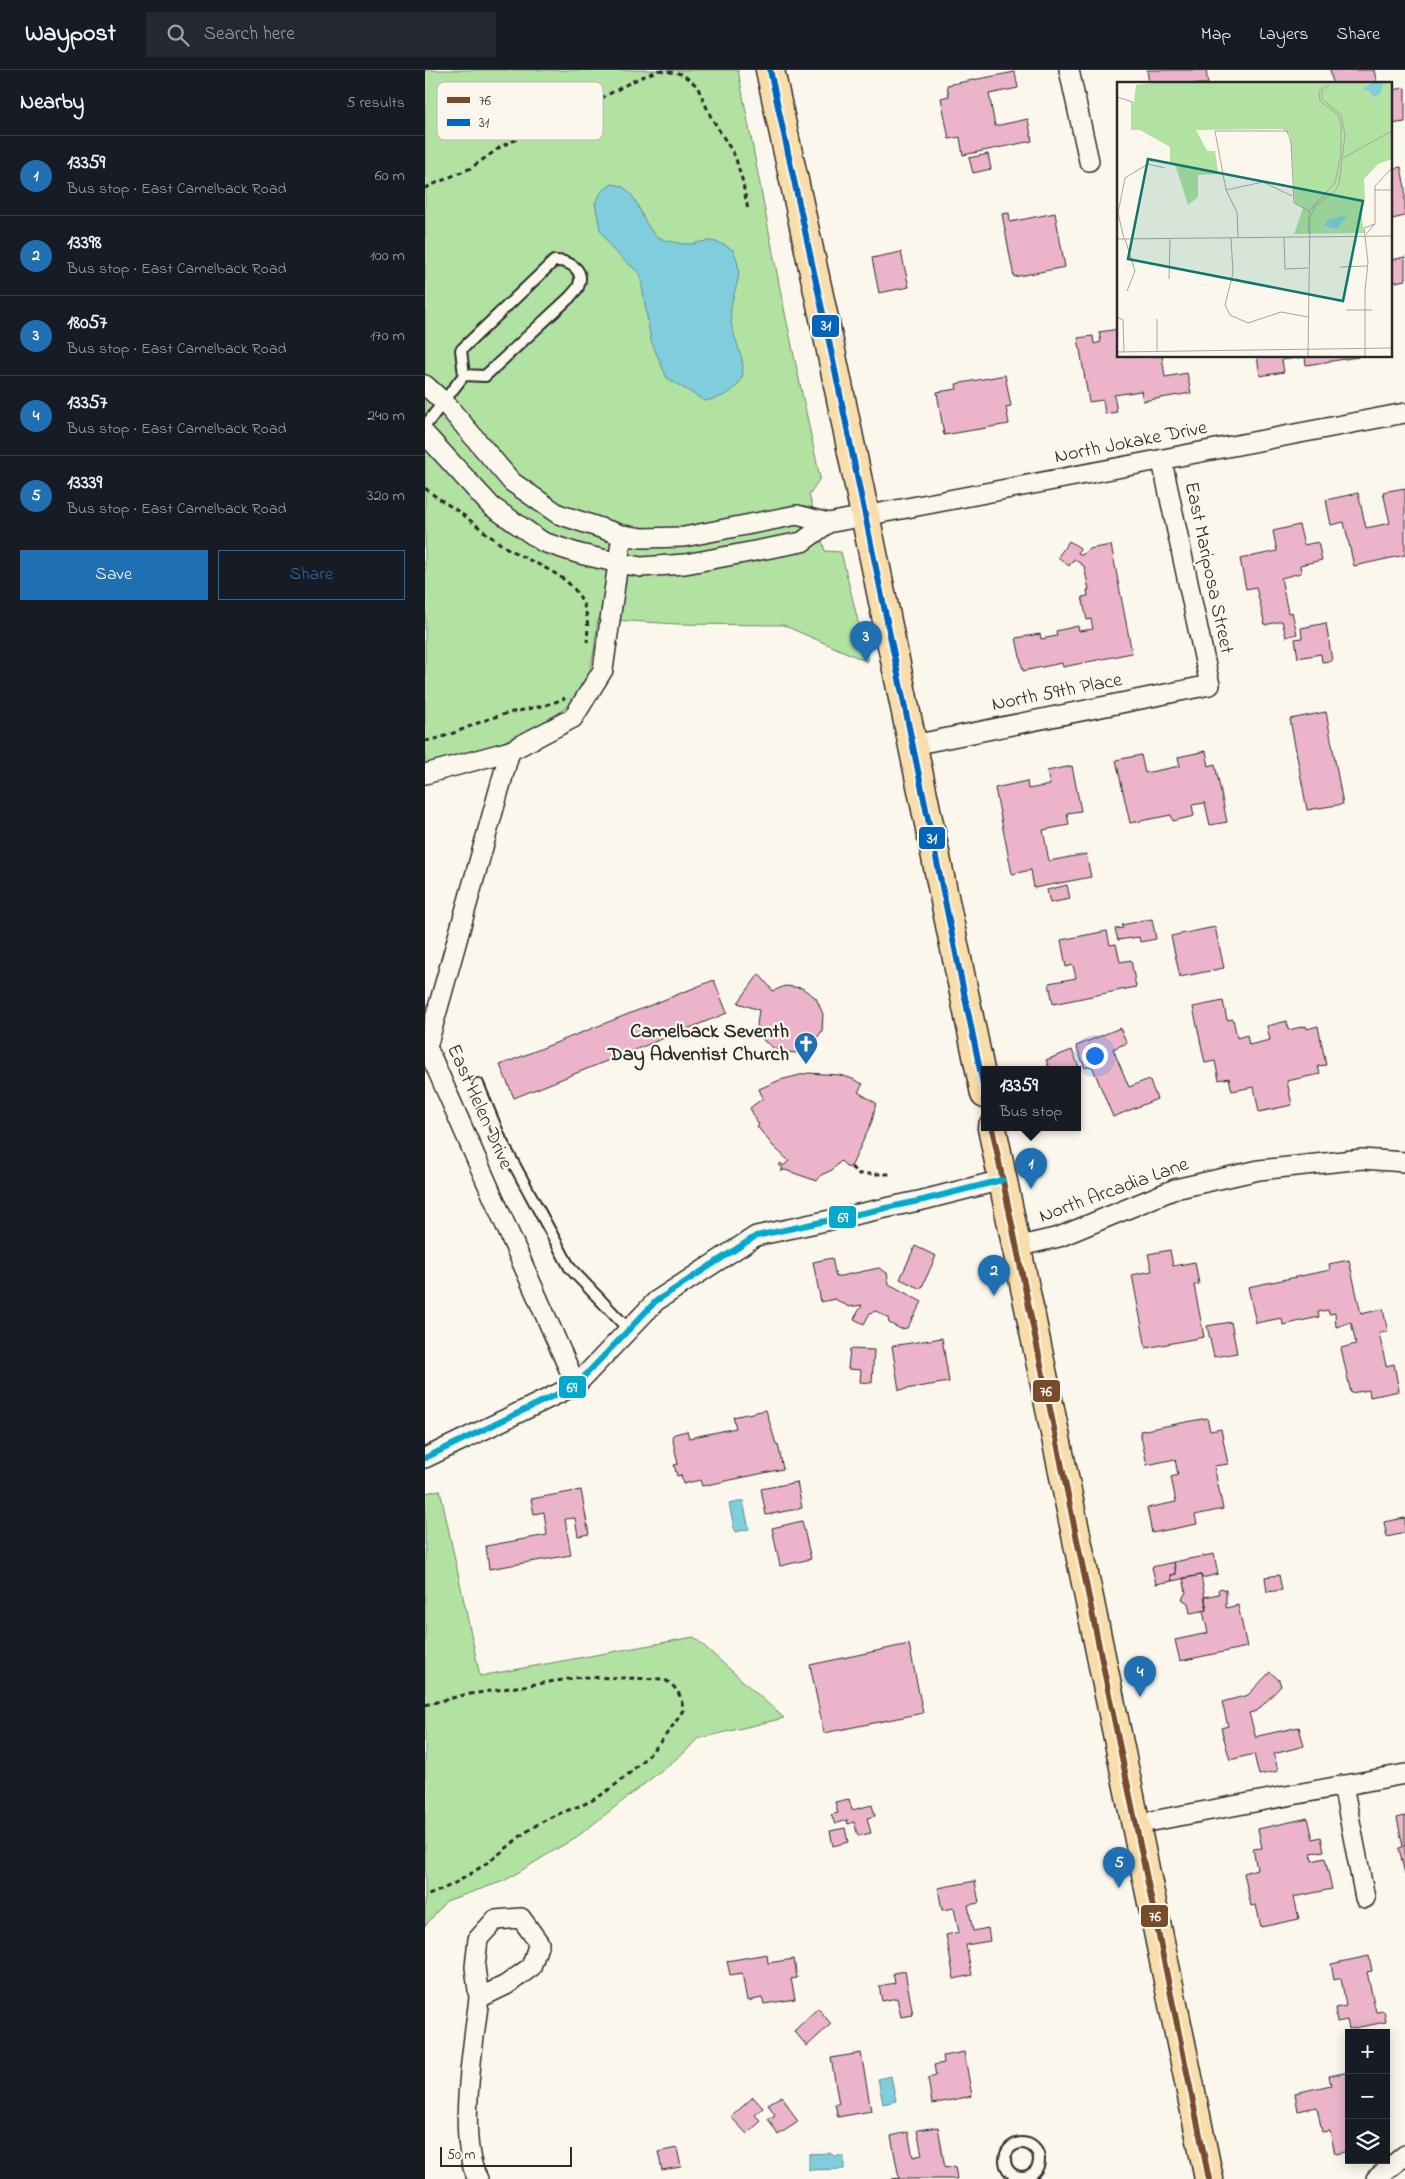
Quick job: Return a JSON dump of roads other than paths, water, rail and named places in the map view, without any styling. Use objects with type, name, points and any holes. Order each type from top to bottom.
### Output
[{"type":"main road","points":[[770,70],[865,515],[981,1075]]},
{"type":"main road","points":[[993,1131],[1209,2179]]},
{"type":"street","points":[[1069,70],[1089,161]]},
{"type":"street","points":[[425,385],[444,402],[512,482],[558,514],[622,535],[642,538],[684,537],[797,515],[828,523]]},
{"type":"street","name":"North Jokake Drive","points":[[828,523],[1405,413]]},
{"type":"street","points":[[425,434],[491,506],[543,542],[580,554],[619,563],[641,567],[685,564],[802,542],[828,523]]},
{"type":"street","name":"East Mariposa Street","points":[[1162,460],[1210,685]]},
{"type":"street","points":[[425,774],[509,751],[573,718],[603,670],[622,535]]},
{"type":"street","name":"North 59th Place","points":[[913,745],[1210,685]]},
{"type":"street","name":"East Helen Drive","points":[[509,751],[427,1047],[576,1385]]},
{"type":"street","name":"North Arcadia Lane","points":[[1016,1247],[1059,1237],[1175,1189],[1259,1170],[1362,1159],[1405,1162]]},
{"type":"street","points":[[425,1458],[576,1385],[656,1301],[756,1236],[923,1200],[1002,1180]]},
{"type":"street","points":[[1136,1824],[1405,1774]]},
{"type":"street","points":[[1343,1786],[1365,1898]]},
{"type":"street","points":[[478,2179],[472,2168],[466,2122],[479,1998]]},
{"type":"street","points":[[1376,2179],[1405,2155]]},
{"type":"lane","points":[[425,426],[464,375],[461,350],[554,261],[565,260],[574,266],[579,276],[578,287],[570,297],[485,376],[464,375]]},
{"type":"lane","points":[[478,1084],[501,1140],[570,1268],[629,1330]]},
{"type":"water","points":[[612,184],[621,186],[628,191],[634,198],[651,231],[658,237],[685,244],[713,241],[733,250],[739,270],[732,301],[731,320],[743,363],[743,370],[739,383],[727,394],[705,401],[667,378],[651,341],[640,274],[612,249],[600,229],[595,203],[602,191]]},
{"type":"water","points":[[743,1501],[749,1529],[735,1532],[729,1504]]},
{"type":"water","points":[[891,2076],[896,2101],[883,2104],[878,2079]]},
{"type":"water","points":[[830,2153],[834,2156],[844,2156],[844,2169],[809,2170],[809,2154]]},
{"type":"place","name":"18057","points":[[866,662]]},
{"type":"place","name":"Camelback Seventh Day Adventist Church","points":[[806,1065]]},
{"type":"place","name":"13359","points":[[1031,1189]]},
{"type":"place","name":"13398","points":[[994,1296]]},
{"type":"place","name":"13357","points":[[1140,1697]]},
{"type":"place","name":"13339","points":[[1119,1888]]}]
